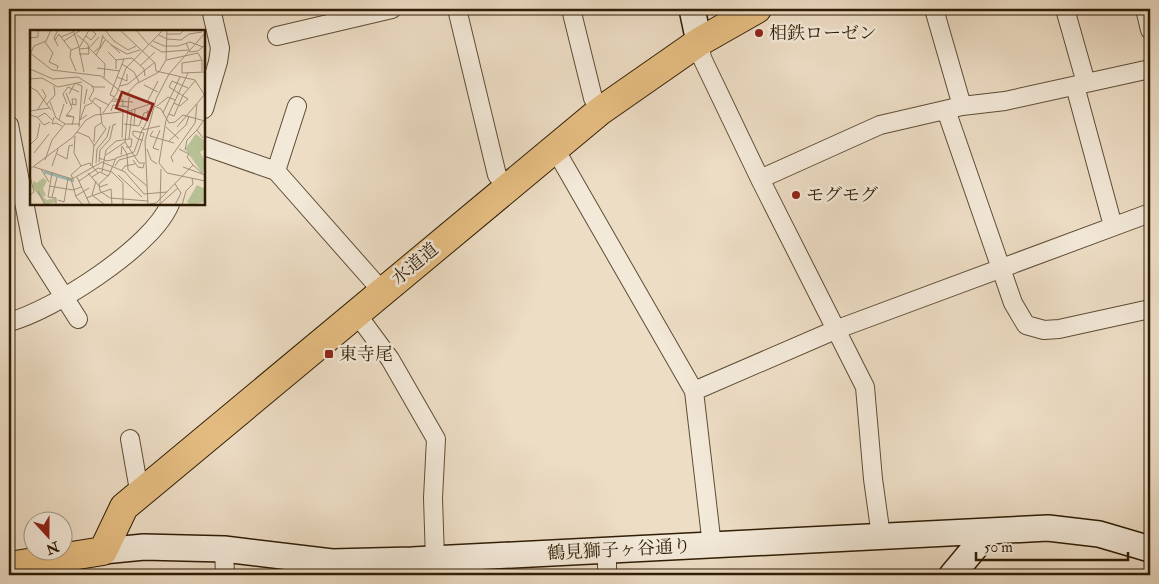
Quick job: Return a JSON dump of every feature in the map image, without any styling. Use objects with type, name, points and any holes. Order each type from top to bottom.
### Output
[{"type":"main road","name":"水道道","points":[[102,551],[124,507],[140,496],[382,291],[600,111],[698,42],[757,9]]},
{"type":"main road","name":"鶴見獅子ヶ谷通り","points":[[18,565],[102,551]]},
{"type":"street","points":[[205,106],[225,47],[211,9]]},
{"type":"street","points":[[277,36],[392,9]]},
{"type":"street","points":[[457,9],[496,175],[508,188]]},
{"type":"street","points":[[571,9],[593,98],[600,111]]},
{"type":"street","points":[[692,9],[702,58],[760,180],[865,387],[873,479],[881,536]]},
{"type":"street","points":[[934,9],[954,108],[1000,268],[1021,320],[1026,325],[1035,328],[1044,330],[1059,329],[1150,309]]},
{"type":"street","points":[[1065,9],[1080,84],[1113,226]]},
{"type":"street","points":[[1145,9],[1150,30]]},
{"type":"street","points":[[760,180],[880,125],[954,108],[1005,101],[1150,69]]},
{"type":"street","points":[[276,172],[297,106]]},
{"type":"street","points":[[9,125],[33,248],[78,319]]},
{"type":"street","points":[[205,146],[276,172],[382,291]]},
{"type":"street","points":[[555,149],[694,391],[712,546]]},
{"type":"street","points":[[9,322],[25,318],[63,297],[124,257],[144,240],[166,215],[170,205]]},
{"type":"street","points":[[694,391],[835,330],[1150,213]]},
{"type":"street","points":[[356,313],[390,359],[436,439],[433,498],[420,565]]},
{"type":"street","points":[[130,439],[140,496]]},
{"type":"street","name":"鶴見獅子ヶ谷通り","points":[[102,551],[144,547],[224,550],[332,562],[420,565],[606,551],[1048,528],[1073,529],[1150,548]]},
{"type":"street","points":[[952,575],[988,532]]},
{"type":"street","points":[[224,550],[226,575]]},
{"type":"street","points":[[606,551],[607,575]]},
{"type":"place","name":"相鉄ローゼン","points":[[759,33]]},
{"type":"place","name":"モグモグ","points":[[796,195]]},
{"type":"place","name":"東寺尾","points":[[329,354]]}]
